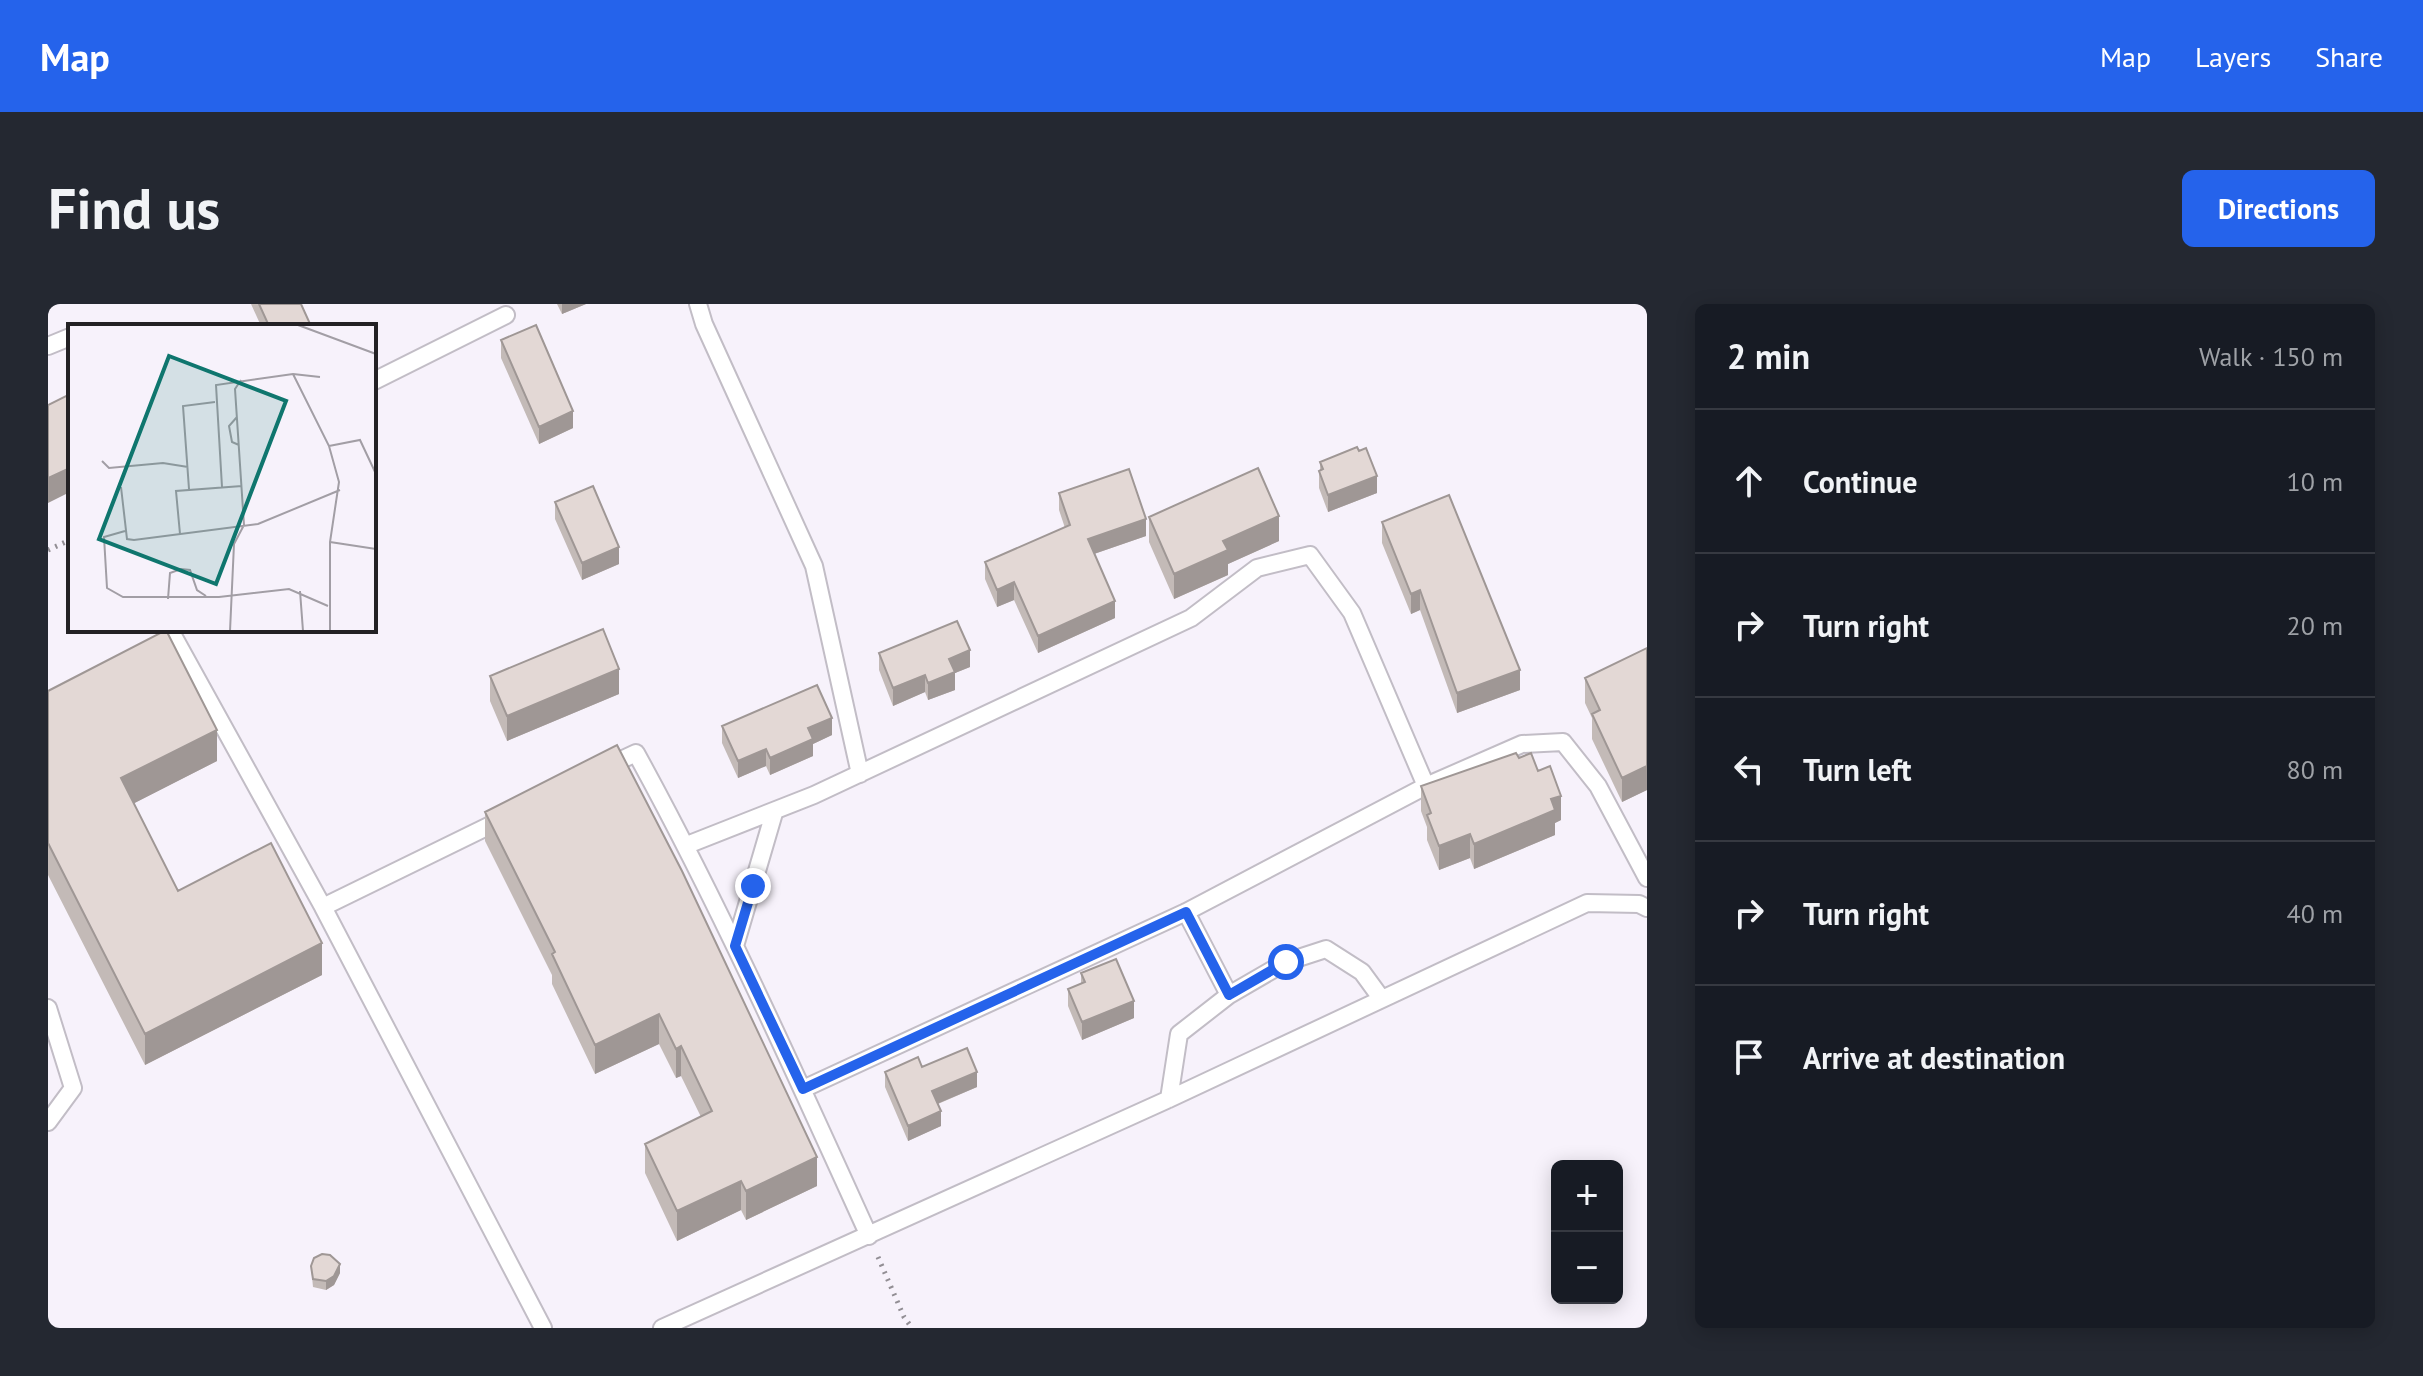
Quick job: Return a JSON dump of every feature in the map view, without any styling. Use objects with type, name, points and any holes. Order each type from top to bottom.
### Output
[{"type":"lane","points":[[698,304],[704,324],[814,566],[860,774]]},
{"type":"lane","points":[[376,380],[506,315]]},
{"type":"lane","points":[[48,346],[68,338]]},
{"type":"lane","points":[[687,845],[774,813],[1191,618],[1257,568],[1310,555],[1352,613],[1426,786]]},
{"type":"lane","points":[[171,632],[323,907],[543,1328]]},
{"type":"lane","points":[[803,1089],[1186,912],[1426,786],[1522,744],[1563,742],[1598,786],[1647,878]]},
{"type":"lane","points":[[593,774],[636,753],[687,845],[869,1236]]},
{"type":"lane","points":[[323,907],[522,809]]},
{"type":"lane","points":[[735,946],[774,813]]},
{"type":"lane","points":[[662,1328],[1169,1099],[1587,903],[1639,904],[1647,908]]},
{"type":"lane","points":[[1186,912],[1229,995]]},
{"type":"lane","points":[[1169,1099],[1179,1034],[1229,995],[1286,962],[1326,949],[1362,972],[1381,998]]},
{"type":"lane","points":[[48,1008],[73,1088],[48,1122]]},
{"type":"path","points":[[48,550],[68,541]]},
{"type":"path","points":[[869,1236],[904,1317],[912,1328]]},
{"type":"building","points":[[259,304],[301,304],[310,324],[268,324]]},
{"type":"building","points":[[536,325],[573,411],[539,427],[501,340]]},
{"type":"building","points":[[68,395],[68,469],[48,478],[48,405]]},
{"type":"building","points":[[1357,447],[1359,451],[1366,448],[1377,476],[1328,495],[1319,471],[1323,469],[1320,462]]},
{"type":"building","points":[[1258,468],[1279,516],[1223,541],[1228,550],[1174,574],[1149,517]]},
{"type":"building","points":[[1129,469],[1146,519],[1088,539],[1115,601],[1038,636],[1014,582],[997,590],[985,562],[1070,525],[1059,493]]},
{"type":"building","points":[[593,486],[619,547],[582,563],[555,502]]},
{"type":"building","points":[[1449,495],[1520,670],[1457,693],[1420,590],[1411,594],[1382,522]]},
{"type":"building","points":[[957,621],[970,650],[949,659],[955,672],[928,683],[925,675],[893,688],[879,653]]},
{"type":"building","points":[[603,629],[619,669],[507,716],[490,676]]},
{"type":"building","points":[[167,632],[217,730],[121,778],[178,891],[271,843],[322,943],[145,1034],[48,843],[48,691]]},
{"type":"building","points":[[1647,648],[1647,766],[1622,778],[1592,714],[1600,710],[1585,678]]},
{"type":"building","points":[[817,685],[832,718],[808,728],[813,739],[770,758],[766,749],[738,761],[722,726]]},
{"type":"building","points":[[617,745],[682,871],[817,1157],[746,1191],[741,1181],[677,1211],[645,1144],[712,1111],[681,1046],[676,1049],[659,1014],[595,1045],[552,954],[555,952],[485,812]]},
{"type":"building","points":[[1516,753],[1519,758],[1531,753],[1538,771],[1550,766],[1561,796],[1551,799],[1555,810],[1474,844],[1470,834],[1439,846],[1427,815],[1431,813],[1421,786]]},
{"type":"building","points":[[1116,959],[1134,1001],[1082,1022],[1068,989],[1085,982],[1081,973]]},
{"type":"building","points":[[967,1048],[977,1072],[932,1091],[941,1111],[908,1126],[885,1072],[918,1057],[922,1067]]},
{"type":"building","points":[[322,1254],[330,1255],[340,1264],[334,1276],[326,1281],[313,1279],[311,1266],[314,1258]]},
{"type":"route","points":[[753,886],[735,946],[803,1089],[1186,912],[1229,995],[1286,962]]}]
